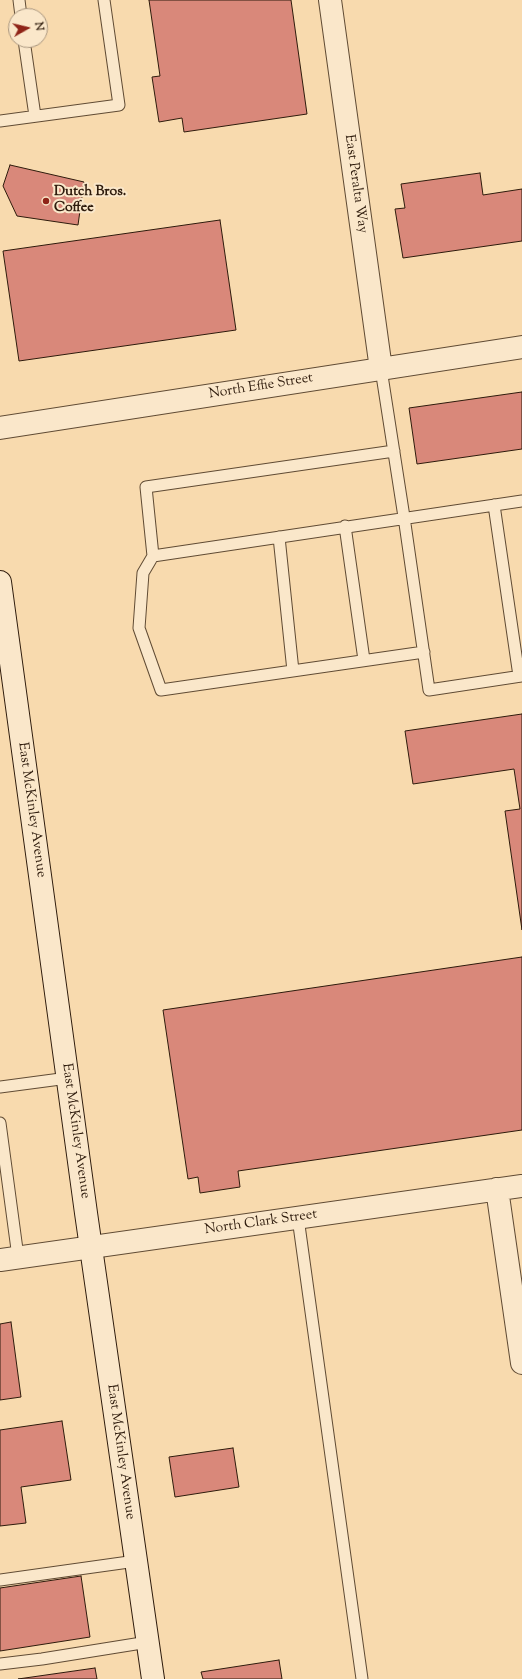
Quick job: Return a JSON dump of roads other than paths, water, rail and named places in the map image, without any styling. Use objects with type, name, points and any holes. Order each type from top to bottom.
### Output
[{"type":"street","name":"East Peralta Way","points":[[330,0],[381,369]]},
{"type":"street","name":"North Effie Street","points":[[0,428],[522,347]]},
{"type":"street","name":"East McKinley Avenue","points":[[0,582],[91,1247],[153,1679]]},
{"type":"street","name":"North Clark Street","points":[[9,1259],[522,1186]]},
{"type":"street","points":[[497,1189],[522,1363]]},
{"type":"lane","points":[[0,121],[118,105],[104,0]]},
{"type":"lane","points":[[25,48],[35,116]]},
{"type":"lane","points":[[381,369],[429,690],[521,676],[494,505]]},
{"type":"lane","points":[[394,451],[146,487],[153,556],[143,573],[139,628],[161,690],[424,652]]},
{"type":"lane","points":[[153,556],[404,517],[522,501]]},
{"type":"lane","points":[[345,526],[364,660]]},
{"type":"lane","points":[[279,537],[293,671]]},
{"type":"lane","points":[[0,1087],[68,1078]]},
{"type":"lane","points":[[0,1123],[9,1259]]},
{"type":"lane","points":[[298,1218],[362,1679]]},
{"type":"lane","points":[[0,1580],[136,1561]]},
{"type":"lane","points":[[0,1664],[42,1659],[148,1642]]},
{"type":"place","name":"Dutch Bros. Coffee","points":[[46,201]]}]
